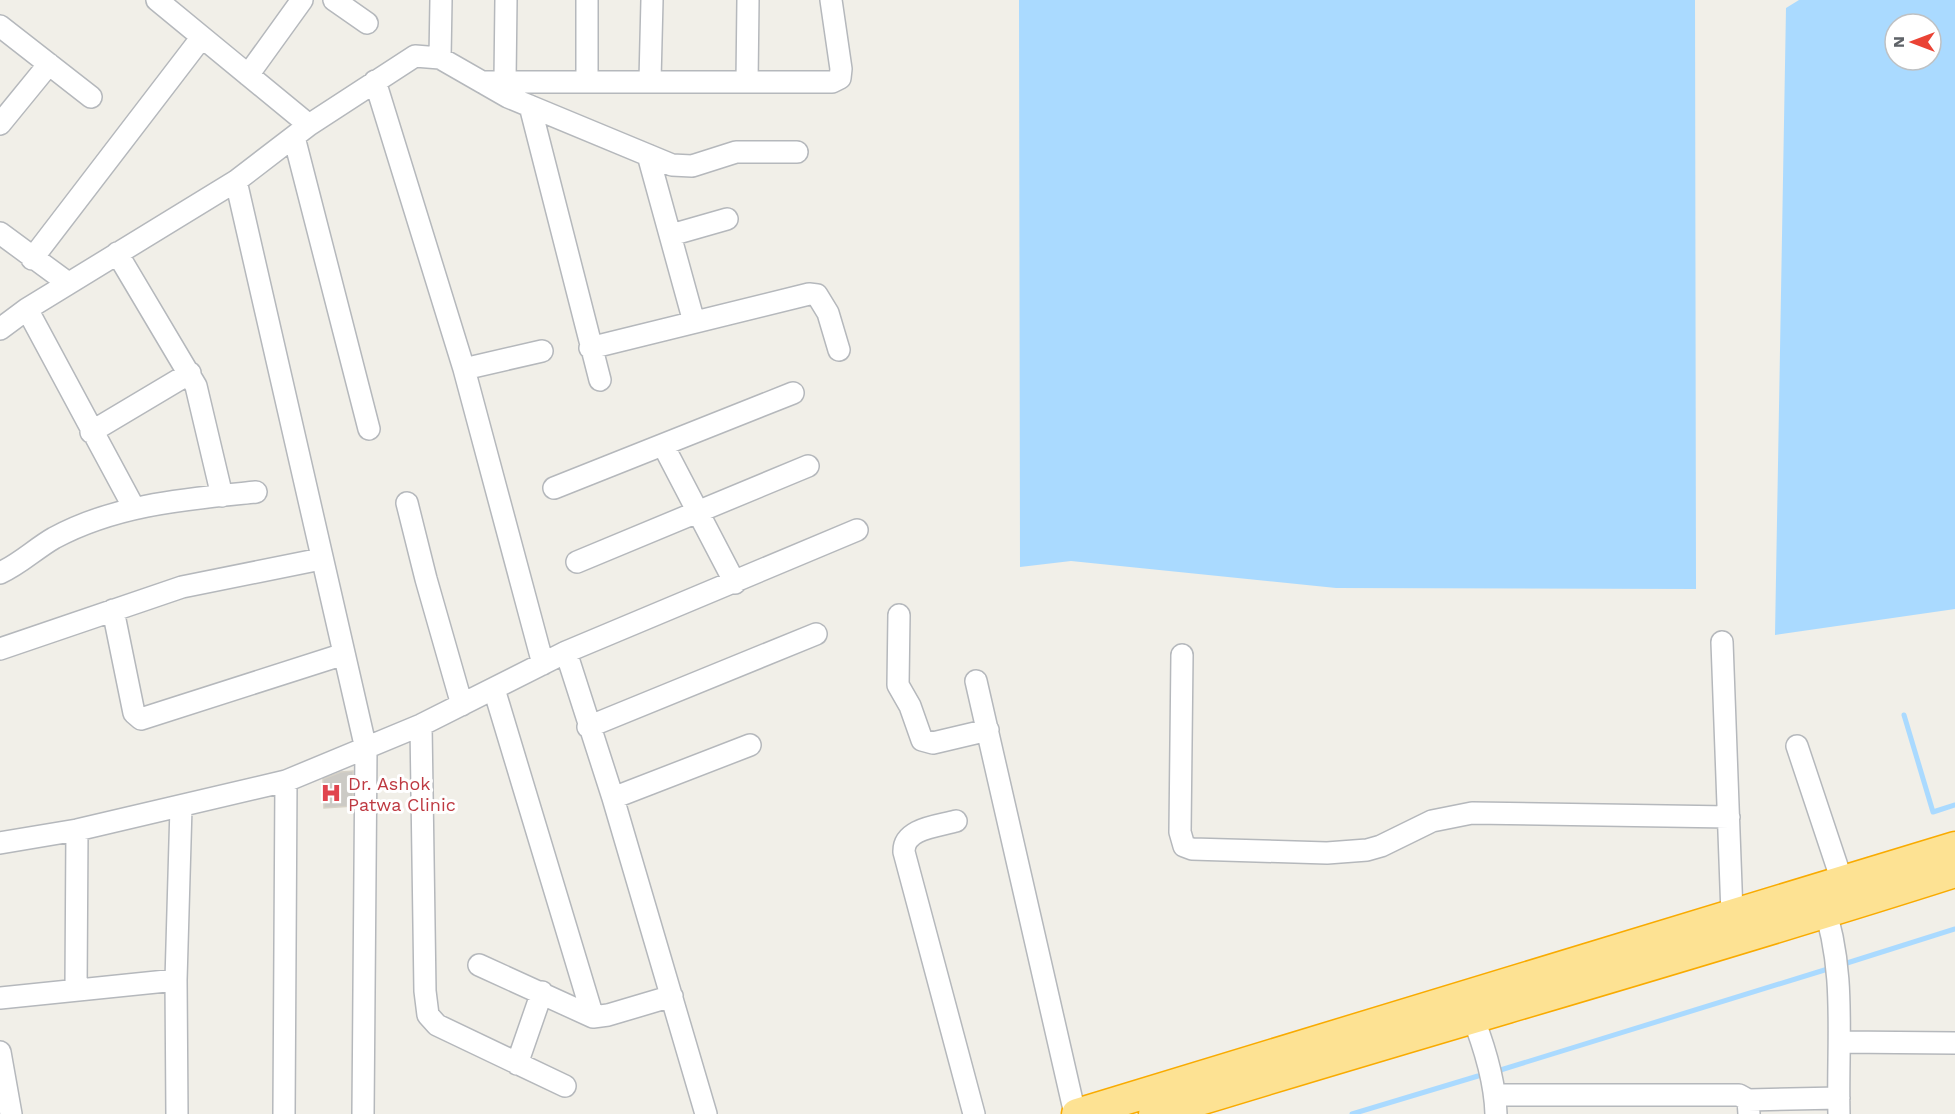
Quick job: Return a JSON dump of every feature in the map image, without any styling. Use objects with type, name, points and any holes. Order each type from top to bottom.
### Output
[{"type":"highway","points":[[1076,1114],[1469,1007],[1618,973],[1955,847]]},
{"type":"highway","points":[[1154,1114],[1469,1007],[1732,914],[1828,894],[1955,872]]},
{"type":"street","points":[[248,75],[302,0]]},
{"type":"street","points":[[334,0],[367,23]]},
{"type":"street","points":[[440,58],[441,0]]},
{"type":"street","points":[[505,80],[506,0]]},
{"type":"street","points":[[587,0],[587,82]]},
{"type":"street","points":[[650,80],[652,0]]},
{"type":"street","points":[[747,0],[747,82]]},
{"type":"street","points":[[483,82],[505,80],[837,81],[841,69],[831,0]]},
{"type":"street","points":[[159,1],[248,75],[302,131],[369,429]]},
{"type":"street","points":[[0,26],[92,97]]},
{"type":"street","points":[[32,259],[202,37]]},
{"type":"street","points":[[0,329],[68,283],[236,181],[302,131],[415,56],[440,58],[530,106],[672,165],[686,166],[736,152],[797,152]]},
{"type":"street","points":[[0,123],[49,64]]},
{"type":"street","points":[[375,81],[464,369],[543,664]]},
{"type":"street","points":[[530,106],[600,380]]},
{"type":"street","points":[[648,155],[694,322]]},
{"type":"street","points":[[236,181],[366,749],[363,1114]]},
{"type":"street","points":[[671,235],[727,219]]},
{"type":"street","points":[[0,232],[32,259],[68,283]]},
{"type":"street","points":[[117,253],[190,373],[201,402],[222,496]]},
{"type":"street","points":[[590,348],[805,295],[817,295],[828,313],[839,350]]},
{"type":"street","points":[[27,309],[91,432],[134,508]]},
{"type":"street","points":[[464,369],[542,351]]},
{"type":"street","points":[[91,432],[190,373]]},
{"type":"street","points":[[554,488],[793,393]]},
{"type":"street","points":[[663,445],[735,583]]},
{"type":"street","points":[[577,562],[808,466]]},
{"type":"street","points":[[0,573],[24,561],[55,538],[134,508],[171,501],[256,492]]},
{"type":"street","points":[[407,503],[462,705]]},
{"type":"street","points":[[0,843],[77,830],[286,781],[421,725],[566,652],[857,530]]},
{"type":"street","points":[[0,649],[182,586],[321,559]]},
{"type":"street","points":[[113,610],[134,712],[141,719],[344,654]]},
{"type":"street","points":[[899,615],[898,685],[910,706],[922,740],[933,743],[988,730]]},
{"type":"street","points":[[588,727],[816,634]]},
{"type":"street","points":[[1722,642],[1732,914]]},
{"type":"street","points":[[566,652],[588,727],[613,798],[706,1114]]},
{"type":"street","points":[[1182,655],[1180,832],[1184,846],[1192,849],[1327,853],[1366,850],[1381,846],[1432,821],[1472,813],[1729,817]]},
{"type":"street","points":[[976,681],[1076,1114]]},
{"type":"street","points":[[494,689],[593,1017]]},
{"type":"street","points":[[421,725],[425,971],[428,1016],[437,1025],[565,1086]]},
{"type":"street","points":[[613,798],[750,745]]},
{"type":"street","points":[[1469,1007],[1496,1105],[1739,1095],[1748,1107],[1839,1106],[1840,991],[1828,894],[1797,746]]},
{"type":"street","points":[[284,1114],[286,781]]},
{"type":"street","points":[[177,1114],[181,807]]},
{"type":"street","points":[[956,821],[912,834],[904,842],[904,852],[974,1114]]},
{"type":"street","points":[[76,989],[77,830]]},
{"type":"street","points":[[479,965],[593,1017],[608,1016],[672,996]]},
{"type":"street","points":[[0,998],[177,980]]},
{"type":"street","points":[[517,1064],[542,992]]},
{"type":"street","points":[[1840,1042],[1955,1043]]},
{"type":"street","points":[[0,1052],[11,1114]]},
{"type":"water","points":[[1019,0],[1695,0],[1696,589],[1336,588],[1071,561],[1020,567]]},
{"type":"water","points":[[1799,0],[1955,0],[1955,609],[1775,635],[1786,8]]},
{"type":"building","points":[[353,771],[353,806],[324,808],[323,779],[341,772]]},
{"type":"waterway","points":[[1904,715],[1933,812],[1955,805]]},
{"type":"waterway","points":[[1847,963],[1955,929]]},
{"type":"waterway","points":[[1494,1072],[1831,968]]},
{"type":"waterway","points":[[1352,1114],[1478,1076]]},
{"type":"place","name":"Dr. Ashok Patwa Clinic","points":[[331,793]]}]
